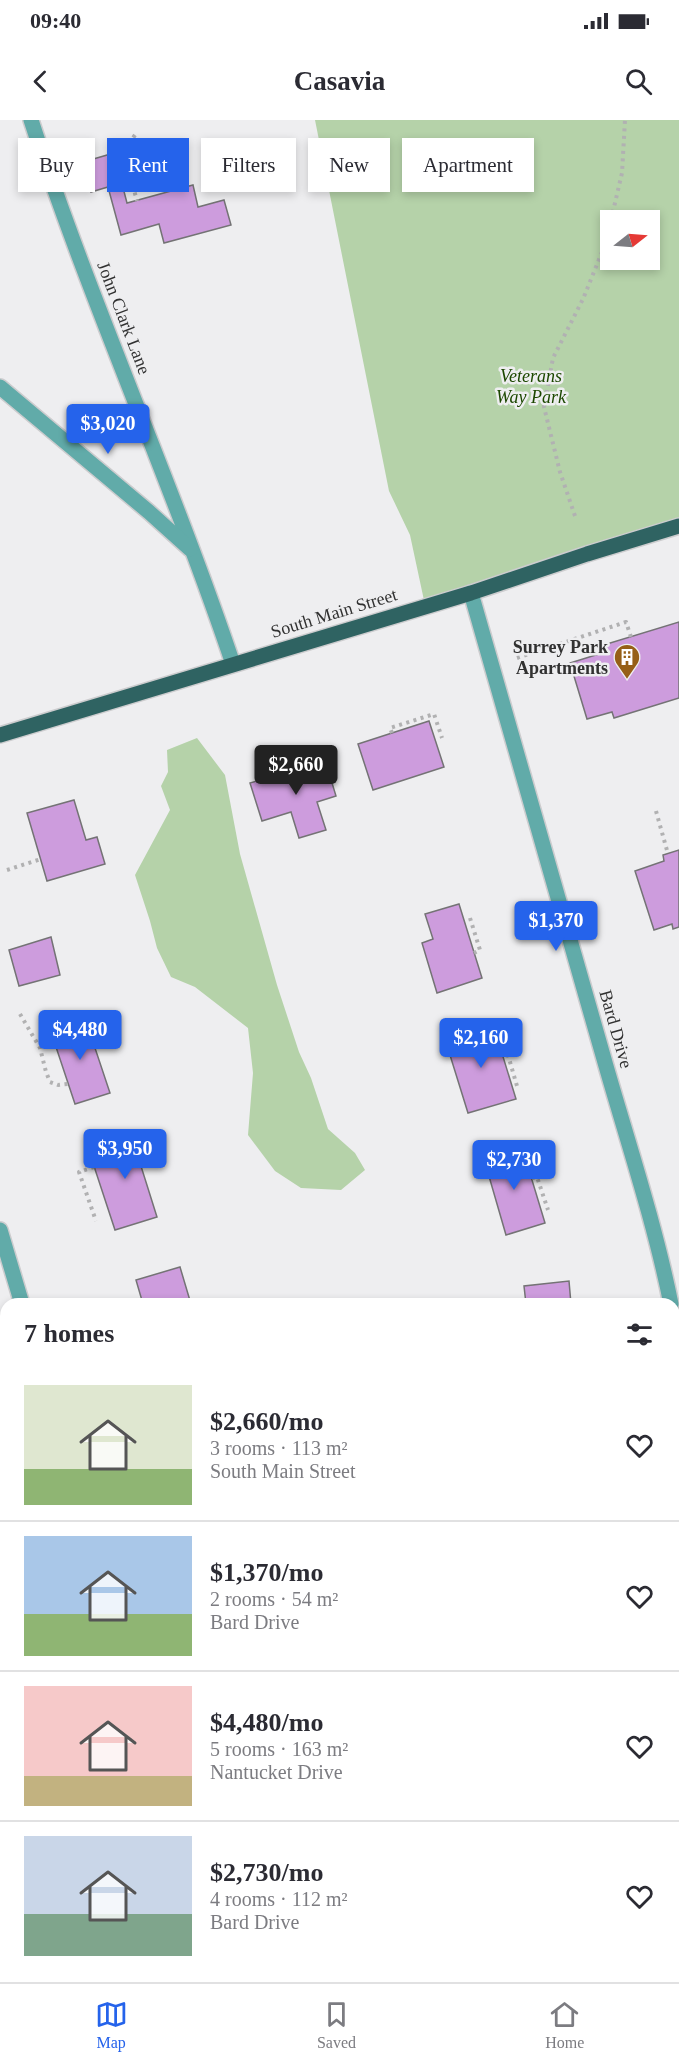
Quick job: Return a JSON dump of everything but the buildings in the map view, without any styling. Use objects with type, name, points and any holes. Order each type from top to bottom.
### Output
[{"type":"main road","name":"South Main Street","points":[[0,735],[471,593],[679,526]]},
{"type":"street","name":"John Clark Lane","points":[[31,120],[54,189],[233,664]]},
{"type":"street","points":[[0,387],[192,551]]},
{"type":"street","name":"Bard Drive","points":[[471,593],[604,1060],[644,1190],[670,1298]]},
{"type":"street","points":[[0,1230],[20,1298]]},
{"type":"path","points":[[614,210],[622,173],[626,120]]},
{"type":"path","points":[[135,135],[128,145],[126,155],[137,201]]},
{"type":"path","points":[[574,516],[560,472],[544,407],[553,357],[583,299],[600,257]]},
{"type":"path","points":[[518,658],[626,622],[631,637]]},
{"type":"path","points":[[392,733],[390,728],[434,714],[442,738]]},
{"type":"path","points":[[276,746],[284,772]]},
{"type":"path","points":[[656,811],[668,854]]},
{"type":"path","points":[[7,870],[41,859]]},
{"type":"path","points":[[470,918],[480,950],[474,952]]},
{"type":"path","points":[[20,1014],[39,1048],[50,1082],[58,1085],[68,1084]]},
{"type":"path","points":[[500,1047],[505,1045],[517,1086]]},
{"type":"path","points":[[94,1167],[80,1172],[96,1221]]},
{"type":"path","points":[[532,1178],[537,1177],[548,1210]]},
{"type":"green space","name":"Veterans Way Park","points":[[315,120],[679,120],[679,527],[425,605],[410,535],[389,491],[329,192],[390,192],[390,138],[319,138]]},
{"type":"green space","points":[[197,738],[225,775],[240,854],[277,985],[328,1129],[355,1153],[365,1170],[341,1190],[301,1188],[275,1171],[248,1135],[253,1073],[248,1028],[195,987],[171,977],[157,948],[135,875],[170,810],[161,786],[168,772],[167,750]]},
{"type":"place","name":"Surrey Park Apartments","points":[[627,680]]}]
